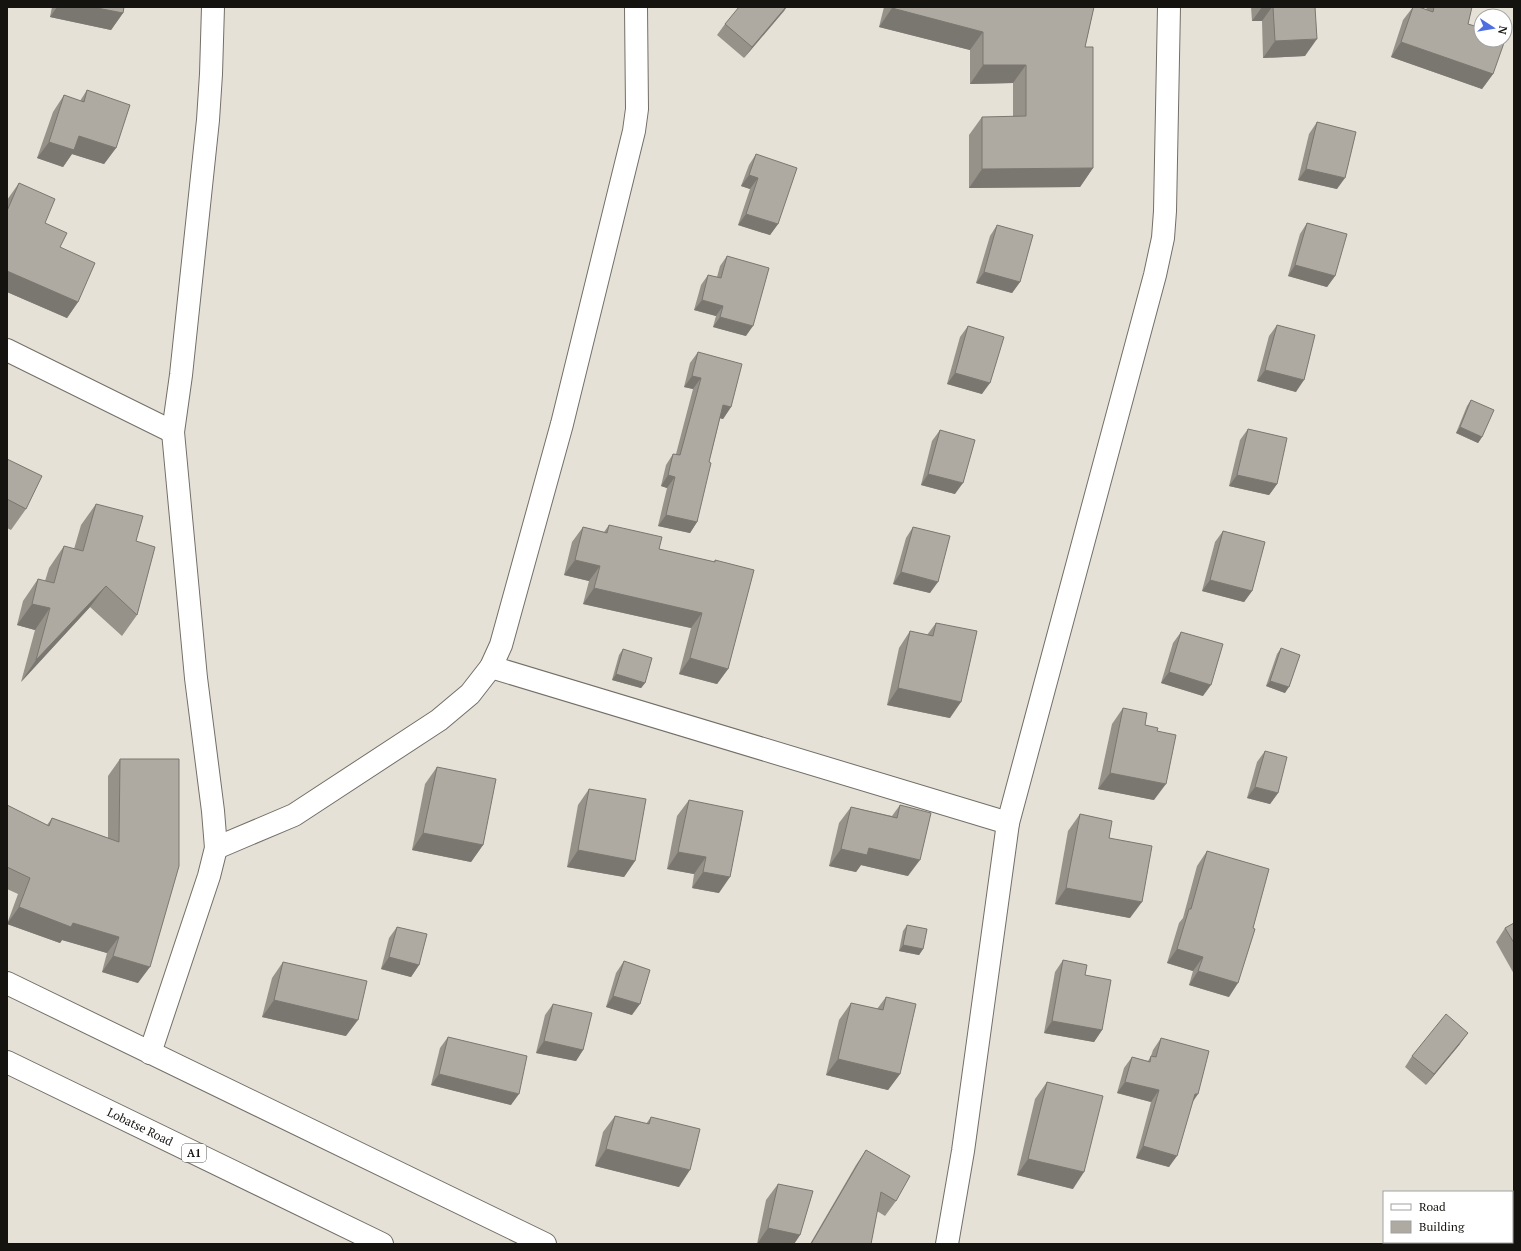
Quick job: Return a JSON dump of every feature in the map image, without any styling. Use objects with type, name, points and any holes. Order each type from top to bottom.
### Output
[{"type":"main road","points":[[150,1054],[209,876],[216,848],[213,811],[196,678],[173,432],[181,375],[208,120],[213,7]]},
{"type":"main road","points":[[216,848],[294,815],[439,720],[470,694],[491,666],[501,645],[562,424],[634,131],[637,109],[636,7]]},
{"type":"main road","points":[[947,1244],[963,1151],[1008,823],[1155,275],[1163,238],[1165,204],[1168,7]]},
{"type":"main road","points":[[7,350],[173,432]]},
{"type":"main road","points":[[491,666],[1008,823]]},
{"type":"main road","points":[[7,983],[150,1054],[545,1244]]},
{"type":"main road","name":"Lobatse Road","points":[[7,1062],[382,1244]]},
{"type":"building","points":[[92,7],[124,7],[123,13]]},
{"type":"building","points":[[739,7],[786,7],[752,47],[725,24]]},
{"type":"building","points":[[892,7],[1094,7],[1085,47],[1093,47],[1093,168],[982,169],[982,117],[1026,116],[1026,65],[983,65],[983,32]]},
{"type":"building","points":[[1273,7],[1315,7],[1317,39],[1275,41]]},
{"type":"building","points":[[1413,7],[1419,7],[1433,12],[1434,7],[1472,7],[1468,24],[1473,26],[1473,48],[1502,48],[1493,74],[1401,42]]},
{"type":"building","points":[[87,90],[130,105],[116,148],[79,136],[74,150],[49,142],[64,95],[84,102]]},
{"type":"building","points":[[1317,122],[1356,132],[1345,178],[1306,169]]},
{"type":"building","points":[[756,154],[797,168],[778,224],[746,214],[758,178],[749,175]]},
{"type":"building","points":[[19,183],[55,199],[45,223],[67,233],[60,247],[95,263],[78,302],[7,271],[7,211]]},
{"type":"building","points":[[1307,223],[1347,234],[1335,276],[1295,265]]},
{"type":"building","points":[[997,225],[1033,235],[1020,282],[984,272]]},
{"type":"building","points":[[727,256],[769,268],[753,326],[720,317],[723,306],[702,300],[708,275],[721,278]]},
{"type":"building","points":[[1277,325],[1315,335],[1304,380],[1265,370]]},
{"type":"building","points":[[968,326],[1004,337],[990,383],[955,373]]},
{"type":"building","points":[[698,352],[742,364],[731,407],[723,405],[709,462],[711,463],[697,522],[666,515],[675,477],[668,475],[673,454],[680,455],[701,378],[692,376]]},
{"type":"building","points":[[1471,400],[1494,410],[1482,437],[1460,427]]},
{"type":"building","points":[[1248,429],[1287,438],[1277,484],[1237,475]]},
{"type":"building","points":[[940,430],[975,440],[963,483],[928,474]]},
{"type":"building","points":[[7,459],[42,476],[26,509],[7,499]]},
{"type":"building","points":[[96,504],[143,516],[136,541],[155,547],[137,615],[106,586],[36,660],[50,608],[32,604],[38,579],[54,583],[64,546],[83,551]]},
{"type":"building","points":[[609,525],[662,537],[659,549],[715,562],[715,560],[754,570],[728,669],[690,658],[702,613],[594,588],[600,566],[575,560],[583,527],[607,533]]},
{"type":"building","points":[[913,527],[950,536],[938,582],[901,572]]},
{"type":"building","points":[[1223,531],[1265,542],[1252,591],[1210,580]]},
{"type":"building","points":[[936,623],[977,631],[961,702],[898,688],[910,631],[933,636]]},
{"type":"building","points":[[1181,632],[1223,644],[1211,685],[1169,672]]},
{"type":"building","points":[[1281,648],[1300,655],[1289,687],[1270,681]]},
{"type":"building","points":[[623,649],[652,658],[645,683],[616,674]]},
{"type":"building","points":[[1123,708],[1147,713],[1145,725],[1158,728],[1157,731],[1176,735],[1166,784],[1110,773]]},
{"type":"building","points":[[1265,751],[1287,757],[1278,793],[1255,787]]},
{"type":"building","points":[[120,759],[179,759],[179,866],[150,967],[113,956],[119,937],[73,923],[71,927],[19,907],[30,878],[7,867],[7,805],[49,826],[52,818],[119,842]]},
{"type":"building","points":[[437,767],[496,779],[483,845],[423,833]]},
{"type":"building","points":[[589,789],[646,799],[635,861],[578,850]]},
{"type":"building","points":[[689,800],[743,811],[730,877],[703,872],[706,857],[678,852]]},
{"type":"building","points":[[900,805],[931,813],[920,860],[869,848],[867,855],[841,849],[851,807],[897,818]]},
{"type":"building","points":[[1080,814],[1112,821],[1109,838],[1152,846],[1142,902],[1066,888]]},
{"type":"building","points":[[1207,851],[1269,869],[1253,928],[1255,929],[1238,983],[1198,971],[1203,957],[1177,949],[1189,909],[1191,909]]},
{"type":"building","points":[[1514,923],[1514,943],[1505,928]]},
{"type":"building","points":[[907,925],[927,929],[923,949],[903,945]]},
{"type":"building","points":[[397,927],[427,934],[419,965],[389,957]]},
{"type":"building","points":[[1063,960],[1087,965],[1085,975],[1111,980],[1102,1030],[1052,1021]]},
{"type":"building","points":[[624,961],[650,970],[640,1004],[613,996]]},
{"type":"building","points":[[283,962],[367,981],[358,1020],[274,1000]]},
{"type":"building","points":[[886,997],[916,1004],[900,1074],[838,1059],[851,1003],[883,1010]]},
{"type":"building","points":[[553,1004],[592,1013],[583,1050],[544,1041]]},
{"type":"building","points":[[1446,1014],[1468,1033],[1434,1074],[1412,1056]]},
{"type":"building","points":[[448,1037],[527,1056],[519,1094],[439,1074]]},
{"type":"building","points":[[1161,1038],[1209,1051],[1198,1094],[1195,1094],[1177,1156],[1143,1146],[1159,1090],[1125,1082],[1132,1057],[1150,1062],[1151,1056],[1156,1057]]},
{"type":"building","points":[[1047,1082],[1103,1096],[1084,1172],[1028,1159]]},
{"type":"building","points":[[615,1116],[649,1124],[651,1117],[700,1129],[690,1170],[606,1149]]},
{"type":"building","points":[[866,1150],[910,1176],[896,1201],[881,1192],[871,1244],[811,1244]]},
{"type":"building","points":[[778,1184],[813,1191],[800,1235],[768,1228]]},
{"type":"building","points":[[1514,1239],[1514,1244],[1464,1244],[1513,1243]]}]
